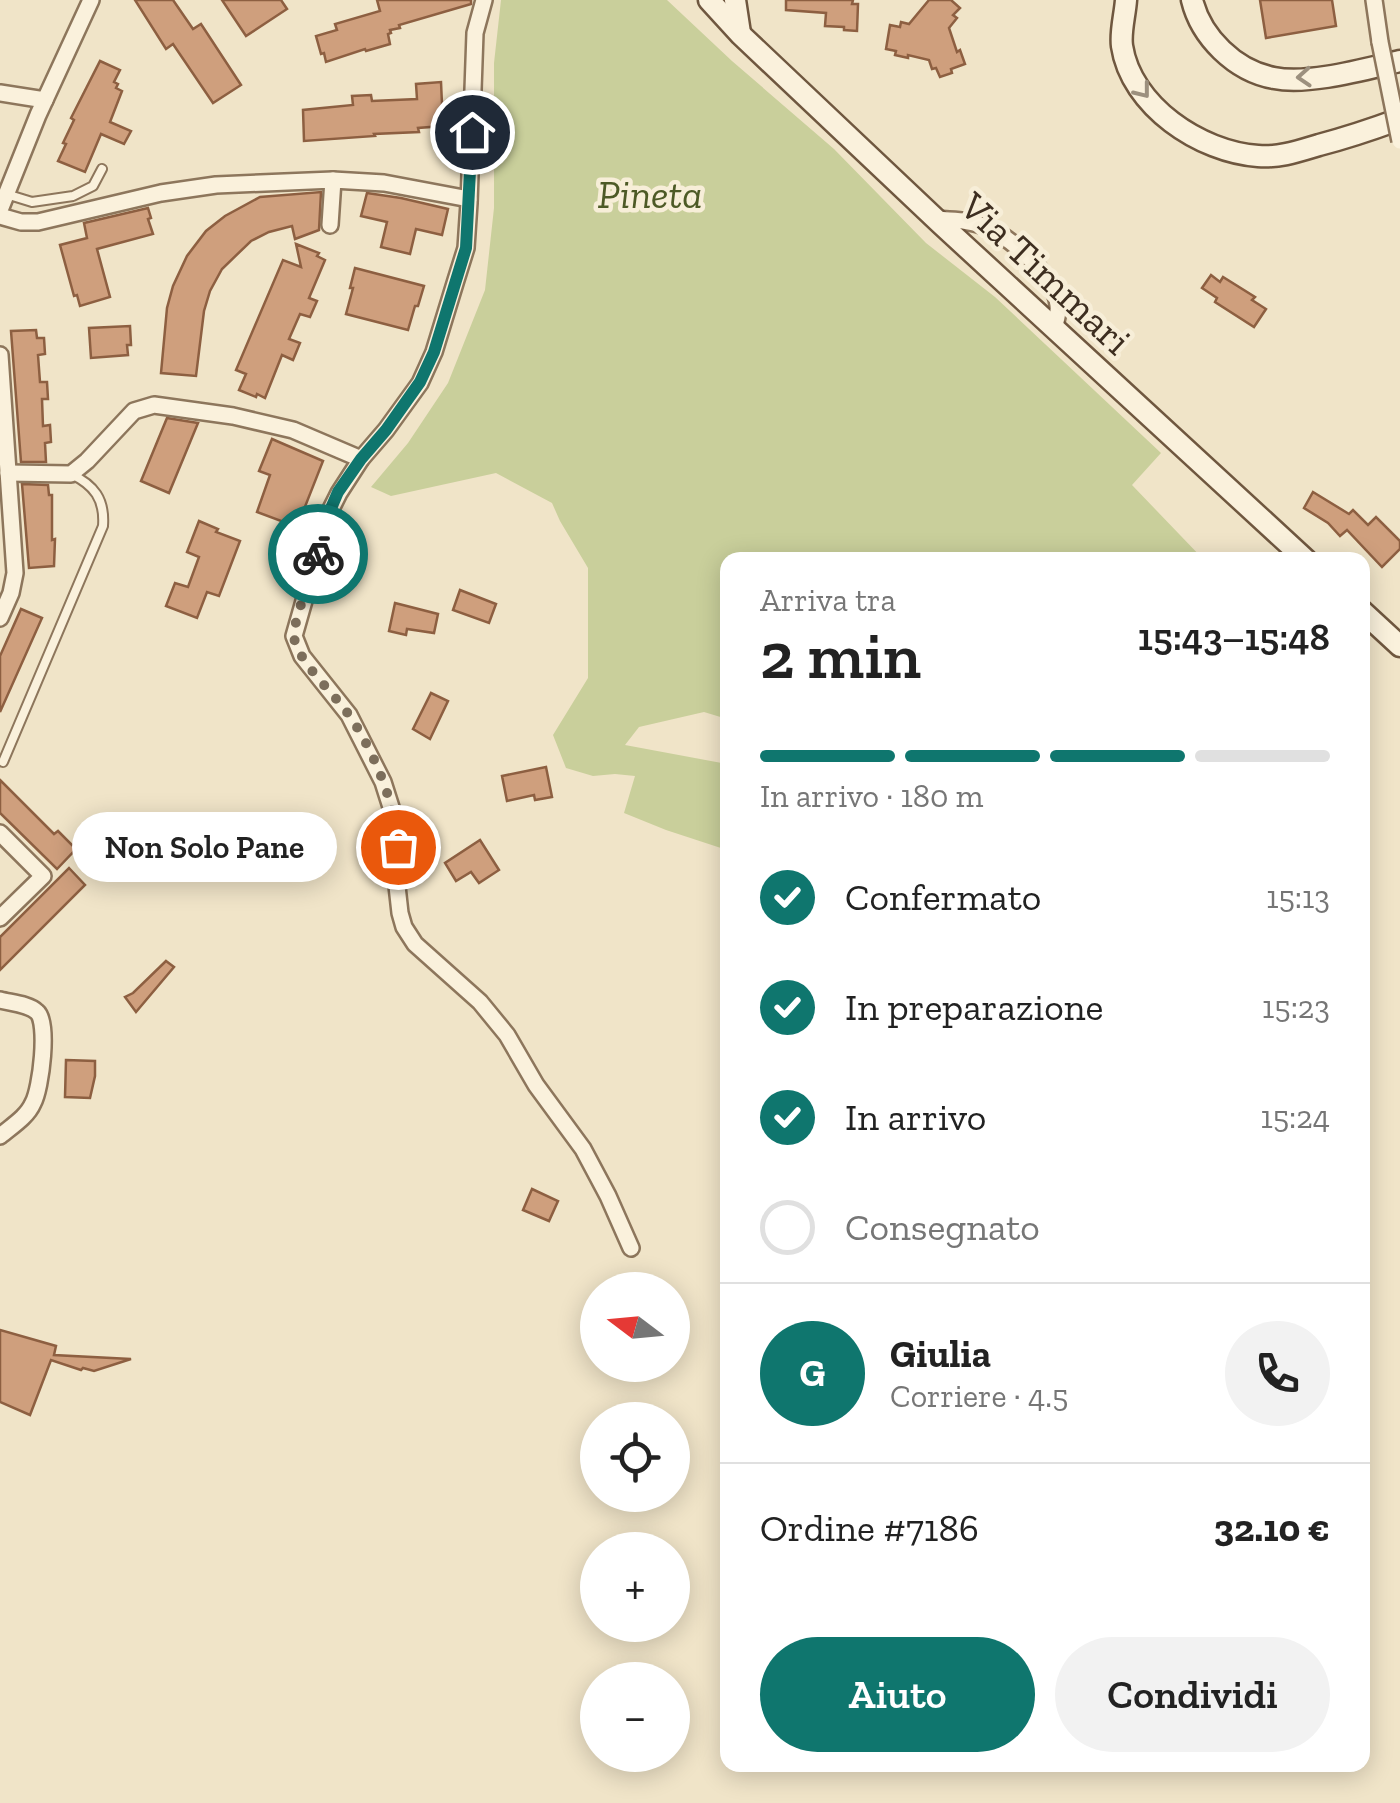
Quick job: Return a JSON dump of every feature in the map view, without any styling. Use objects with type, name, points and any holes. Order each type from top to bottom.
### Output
[{"type":"main road","name":"Via Timmari","points":[[709,0],[936,219],[1297,552]]},
{"type":"main road","points":[[734,0],[741,34]]},
{"type":"main road","points":[[1126,0],[1121,42],[1128,72],[1164,117],[1224,149],[1259,157],[1290,154],[1400,119]]},
{"type":"main road","points":[[1192,0],[1203,27],[1229,58],[1273,78],[1346,73],[1400,61]]},
{"type":"main road","points":[[1370,619],[1400,646]]},
{"type":"street","points":[[91,0],[45,100],[0,213],[22,222],[38,222],[161,192],[333,180],[384,183],[469,199]]},
{"type":"street","points":[[484,0],[475,33],[466,248],[434,352],[420,382],[338,492],[294,636],[302,656],[349,715],[382,782],[397,826],[396,877],[400,914],[408,935],[480,1002],[507,1035],[536,1086],[582,1148],[631,1248]]},
{"type":"street","points":[[1374,0],[1400,141]]},
{"type":"street","points":[[0,92],[45,100]]},
{"type":"street","points":[[330,225],[333,180]]},
{"type":"street","points":[[936,219],[984,226],[1004,236],[1035,264],[1052,284],[1058,303],[1054,328]]},
{"type":"street","points":[[0,355],[8,474],[6,524],[14,556],[13,584],[0,618]]},
{"type":"street","points":[[8,474],[71,474],[134,410],[154,405],[233,416],[293,430],[361,459]]},
{"type":"street","points":[[0,833],[43,876],[0,918]]},
{"type":"street","points":[[0,1000],[35,1010],[44,1022],[45,1033],[32,1106],[0,1136]]},
{"type":"lane","points":[[6,194],[32,202],[73,196],[92,186],[102,169]]},
{"type":"lane","points":[[2,762],[103,526],[104,513],[95,490],[71,474]]},
{"type":"green space","name":"Pineta","points":[[501,0],[667,0],[834,149],[926,243],[995,297],[1161,453],[1132,485],[1196,552],[720,552],[720,717],[704,712],[639,727],[625,745],[720,763],[720,848],[624,813],[635,776],[593,776],[566,768],[553,735],[588,678],[588,568],[552,503],[496,473],[391,496],[371,487],[408,443],[448,383],[485,290],[494,208],[494,63]]},
{"type":"building","points":[[135,0],[173,0],[193,29],[201,24],[241,85],[213,103],[173,44],[166,49]]},
{"type":"building","points":[[222,0],[281,0],[287,9],[246,36]]},
{"type":"building","points":[[377,0],[471,0],[471,4],[399,25],[388,34],[390,44],[326,62],[316,36],[337,30],[335,24],[380,11]]},
{"type":"building","points":[[786,0],[853,0],[852,4],[858,4],[857,31],[825,26],[826,13],[786,10]]},
{"type":"building","points":[[929,0],[951,0],[960,8],[949,28],[965,64],[940,77],[929,60],[895,55],[896,51],[886,49],[890,25],[909,24]]},
{"type":"building","points":[[1260,0],[1332,0],[1336,26],[1266,38]]},
{"type":"building","points":[[100,61],[120,70],[114,82],[122,91],[110,122],[131,131],[124,144],[101,134],[85,172],[58,161],[74,120],[71,118]]},
{"type":"building","points":[[441,82],[443,126],[418,128],[419,132],[304,141],[303,110],[353,105],[352,96],[371,95],[372,101],[417,99],[416,84]]},
{"type":"building","points":[[321,192],[319,230],[295,239],[292,226],[269,232],[251,241],[222,269],[204,311],[196,376],[161,373],[173,286],[187,256],[206,231],[260,197]]},
{"type":"building","points":[[367,193],[448,209],[442,235],[416,229],[410,254],[381,247],[387,222],[361,216]]},
{"type":"building","points":[[148,208],[153,234],[97,249],[110,297],[80,306],[60,245],[87,238],[84,223]]},
{"type":"building","points":[[296,244],[319,253],[317,256],[325,260],[309,298],[317,301],[310,317],[300,314],[289,339],[300,343],[293,360],[282,355],[265,398],[257,394],[256,397],[239,390],[246,374],[236,370],[283,260],[301,267]]},
{"type":"building","points":[[355,268],[424,286],[408,330],[346,314]]},
{"type":"building","points":[[1211,275],[1220,282],[1223,277],[1255,297],[1252,300],[1266,309],[1254,327],[1215,302],[1217,298],[1202,288]]},
{"type":"building","points":[[130,326],[128,355],[91,358],[89,328]]},
{"type":"building","points":[[36,330],[37,338],[44,338],[45,354],[38,355],[40,382],[47,382],[48,399],[42,399],[43,426],[50,425],[51,442],[45,443],[46,462],[21,462],[11,331]]},
{"type":"building","points":[[167,418],[198,423],[169,493],[141,481]]},
{"type":"building","points":[[272,439],[323,461],[297,527],[257,512],[270,475],[259,471]]},
{"type":"building","points":[[22,484],[48,485],[52,495],[54,566],[29,568]]},
{"type":"building","points":[[1313,492],[1349,514],[1353,510],[1368,525],[1376,517],[1400,541],[1400,549],[1382,567],[1347,530],[1340,536],[1304,508]]},
{"type":"building","points":[[199,521],[240,541],[219,596],[207,592],[197,618],[166,606],[175,583],[188,587],[199,557],[187,552]]},
{"type":"building","points":[[460,590],[496,604],[489,623],[453,610]]},
{"type":"building","points":[[395,603],[438,614],[434,633],[407,629],[406,635],[389,631]]},
{"type":"building","points":[[21,609],[42,618],[0,712],[0,656]]},
{"type":"building","points":[[431,693],[448,701],[430,739],[413,729]]},
{"type":"building","points":[[546,767],[552,797],[535,800],[534,795],[507,801],[502,776]]},
{"type":"building","points":[[0,780],[54,834],[58,831],[76,849],[57,869],[0,813]]},
{"type":"building","points":[[480,840],[499,870],[479,883],[471,872],[456,881],[445,863]]},
{"type":"building","points":[[69,868],[85,885],[0,970],[0,937]]},
{"type":"building","points":[[166,961],[174,967],[136,1012],[125,997]]},
{"type":"building","points":[[66,1060],[95,1061],[90,1098],[65,1097]]},
{"type":"building","points":[[532,1189],[558,1201],[549,1221],[523,1210]]},
{"type":"building","points":[[0,1330],[56,1346],[54,1355],[131,1359],[94,1371],[51,1360],[30,1415],[0,1402]]},
{"type":"way so far","points":[[318,554],[294,636],[302,656],[349,715],[370,752],[397,826],[398,847]]},
{"type":"place","name":"Non Solo Pane","points":[[398,847]]},
{"type":"route","points":[[318,554],[338,492],[420,382],[434,352],[466,248],[472,132]]}]
